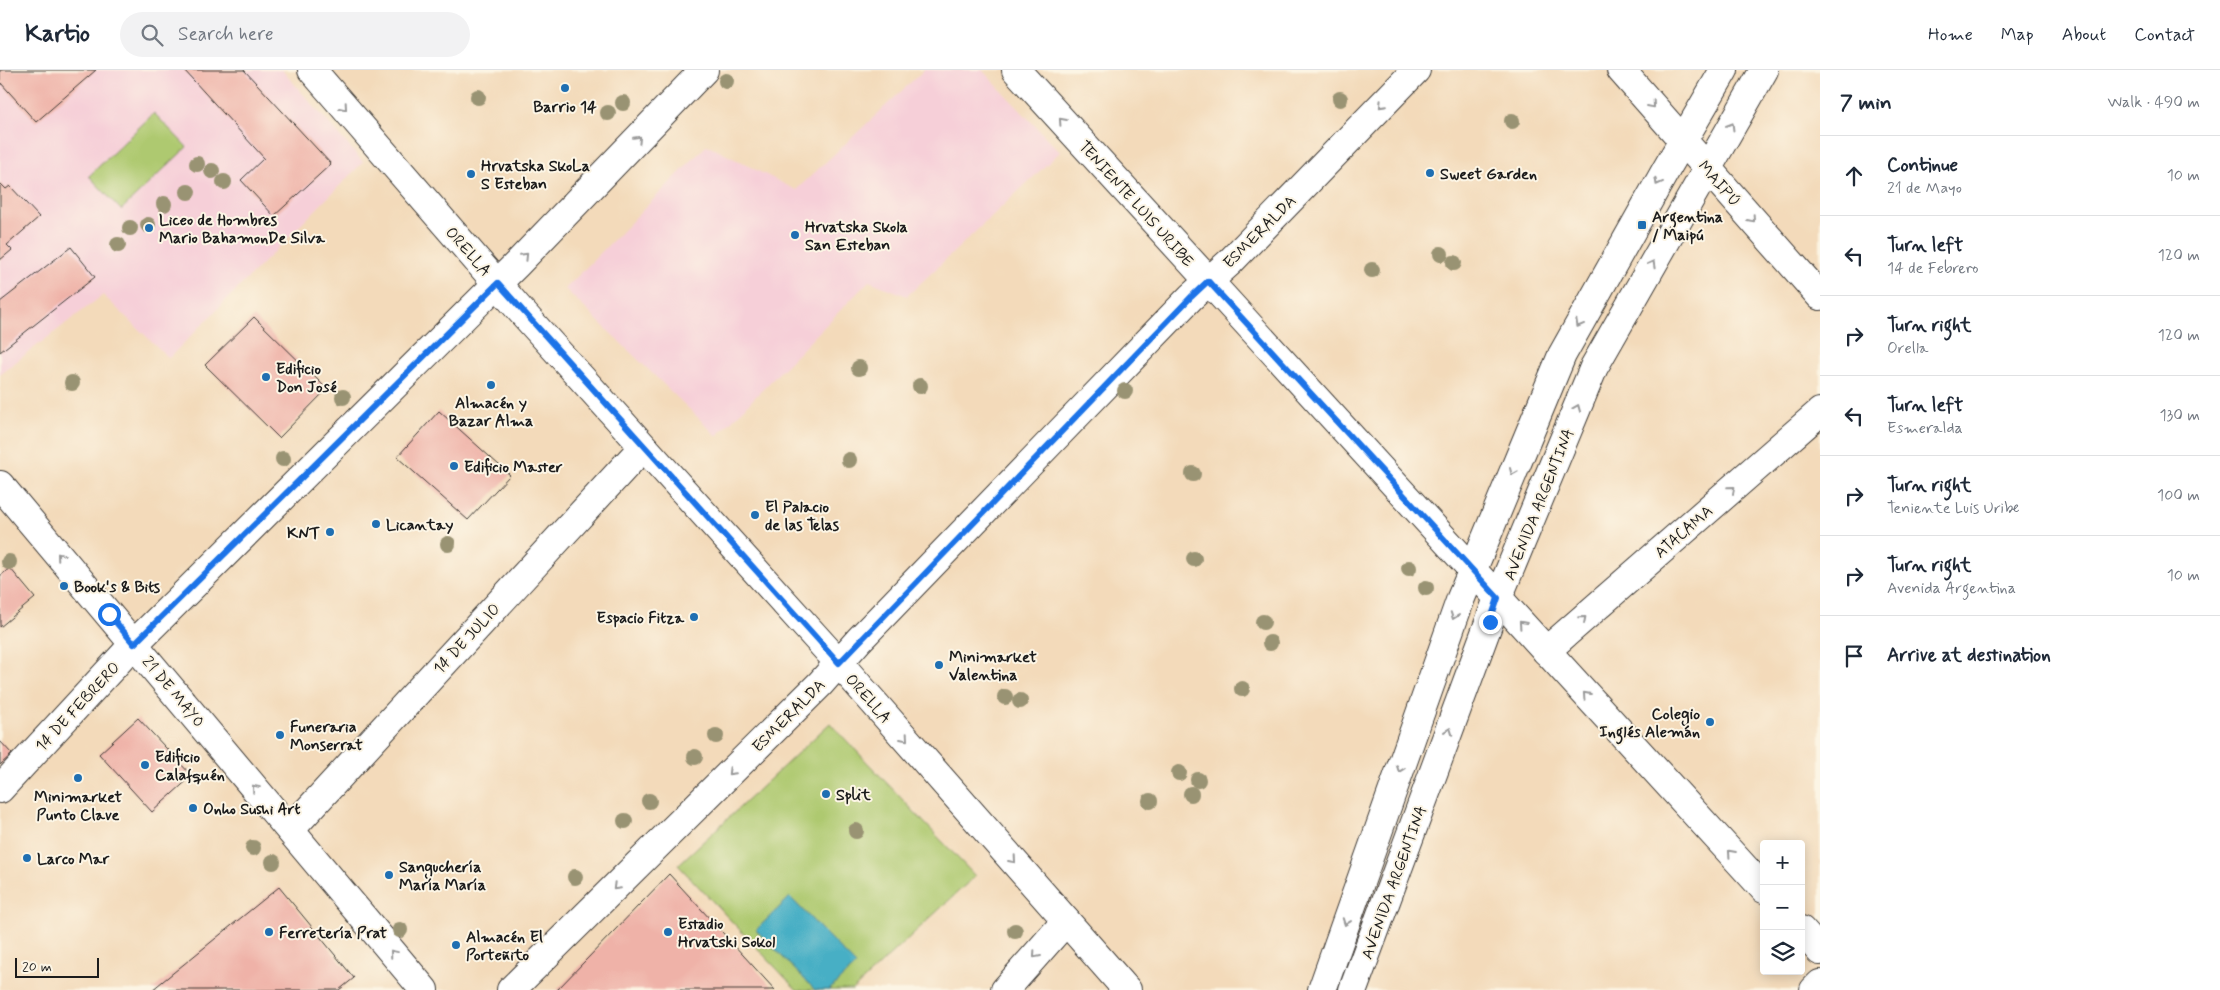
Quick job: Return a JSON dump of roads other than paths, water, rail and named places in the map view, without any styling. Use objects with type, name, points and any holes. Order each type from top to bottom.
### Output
[{"type":"street","name":"ORELLA","points":[[312,70],[643,447],[839,663],[1127,990]]},
{"type":"street","name":"14 DE FEBRERO","points":[[0,790],[134,644],[498,283],[704,70]]},
{"type":"street","name":"TENIENTE LUIS URIBE","points":[[1016,70],[1760,885]]},
{"type":"street","name":"ESMERALDA","points":[[511,990],[820,684],[1170,319],[1230,262],[1416,70]]},
{"type":"street","name":"MAIPÚ","points":[[1621,70],[1820,296]]},
{"type":"street","name":"AVENIDA ARGENTINA","points":[[1322,990],[1461,598],[1562,355],[1724,70]]},
{"type":"street","name":"AVENIDA ARGENTINA","points":[[1353,990],[1498,598],[1594,367],[1692,192],[1708,169],[1764,70]]},
{"type":"street","name":"ATACAMA","points":[[1546,651],[1820,412]]},
{"type":"street","name":"14 DE JULIO","points":[[290,830],[643,447]]},
{"type":"street","name":"21 DE MAYO","points":[[0,485],[424,990]]},
{"type":"street","points":[[1005,990],[1066,921]]},
{"type":"street","points":[[1805,934],[1820,951]]},
{"type":"street","points":[[1814,990],[1820,984]]},
{"type":"water","points":[[790,897],[856,965],[829,990],[815,990],[756,930]]},
{"type":"place","name":"Barrio 14","points":[[565,88]]},
{"type":"place","name":"Sweet Garden","points":[[1430,173]]},
{"type":"place","name":"Hrvatska SkoLa S Esteban","points":[[471,174]]},
{"type":"place","name":"Argentina / Maipú","points":[[1642,225]]},
{"type":"place","name":"Liceo de Hombres Mario BahamonDe Silva","points":[[149,228]]},
{"type":"place","name":"Hrvatska Skola San Esteban","points":[[795,235]]},
{"type":"place","name":"Edificio Don José","points":[[266,377]]},
{"type":"place","name":"Almacén y Bazar Alma","points":[[491,385]]},
{"type":"place","name":"Edificio Master","points":[[454,466]]},
{"type":"place","name":"El Palacio de las Telas","points":[[755,515]]},
{"type":"place","name":"Licantay","points":[[376,524]]},
{"type":"place","name":"KNT","points":[[330,532]]},
{"type":"place","name":"Book's & Bits","points":[[64,586]]},
{"type":"place","name":"Espacio Fitza","points":[[694,617]]},
{"type":"place","name":"Minimarket Valentina","points":[[939,665]]},
{"type":"place","name":"Colegio Inglés Alemán","points":[[1710,722]]},
{"type":"place","name":"Funeraria Monserrat","points":[[280,735]]},
{"type":"place","name":"Edificio Calafquén","points":[[145,765]]},
{"type":"place","name":"Minimarket Punto Clave","points":[[78,778]]},
{"type":"place","name":"Split","points":[[826,794]]},
{"type":"place","name":"Onho Sushi Art","points":[[193,808]]},
{"type":"place","name":"Larco Mar","points":[[27,858]]},
{"type":"place","name":"Sanguchería María María","points":[[389,875]]},
{"type":"place","name":"Ferretería Prat","points":[[269,932]]},
{"type":"place","name":"Estadio Hrvatski Sokol","points":[[668,932]]},
{"type":"place","name":"Almacén El Porteñito","points":[[456,945]]}]
